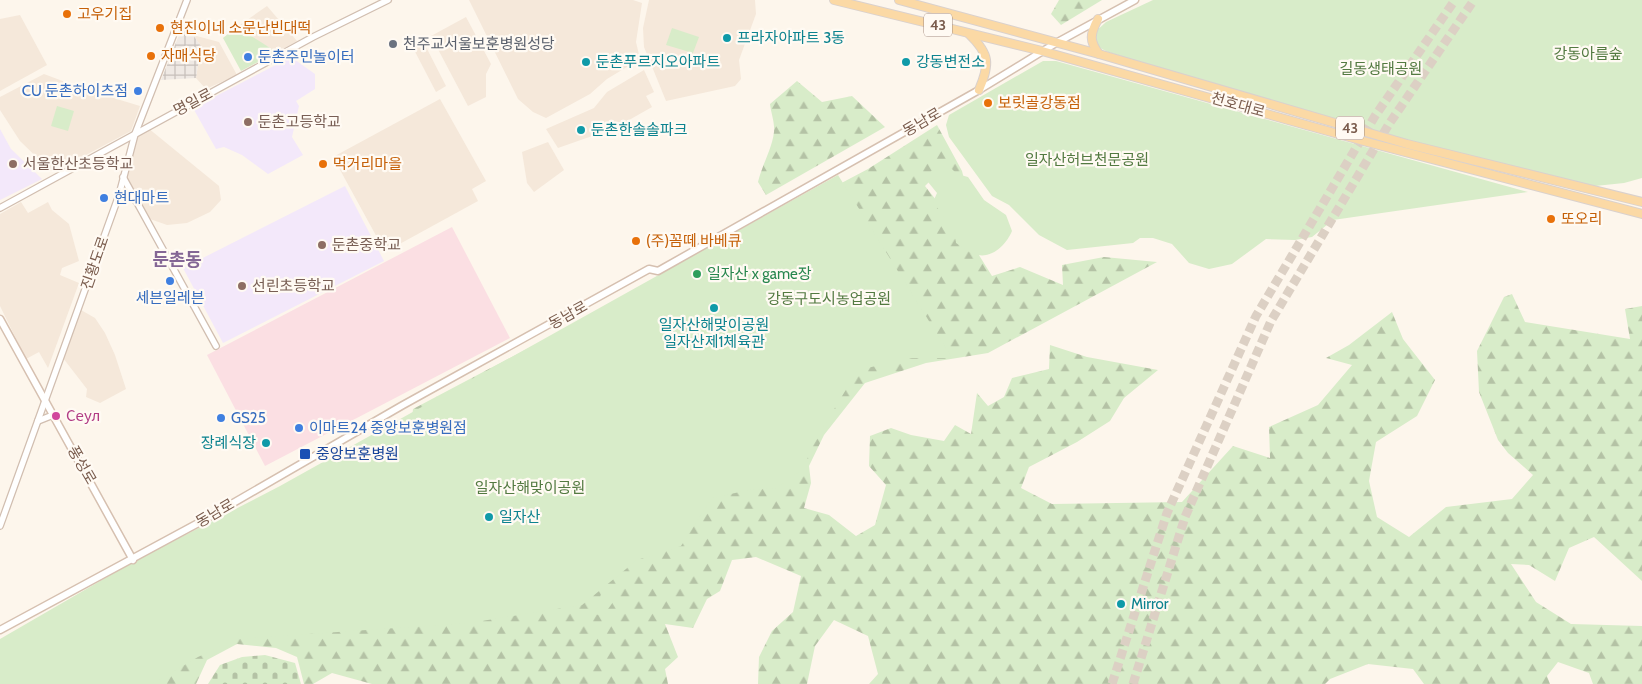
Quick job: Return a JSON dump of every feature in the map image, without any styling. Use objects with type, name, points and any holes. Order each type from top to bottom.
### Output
[{"type":"main road","name":"천호대로","points":[[834,0],[1042,51],[1358,140],[1642,214]]},
{"type":"main road","name":"천호대로","points":[[899,0],[1099,54],[1399,141],[1642,202]]},
{"type":"main road","name":"동남로","points":[[0,630],[133,560],[403,405],[649,269],[658,271],[979,90],[1098,19],[1135,0]]},
{"type":"main road","points":[[1098,19],[1092,32],[1091,40],[1099,54]]},
{"type":"main road","points":[[968,32],[982,46],[986,55],[986,73],[979,90]]},
{"type":"main road","name":"풍성로","points":[[0,319],[93,484],[133,560]]},
{"type":"street","name":"진황도로","points":[[0,526],[46,403],[119,195],[135,134],[187,0]]},
{"type":"street","name":"명일로","points":[[0,208],[388,0]]},
{"type":"street","points":[[123,176],[216,346]]},
{"type":"street","points":[[119,195],[127,194],[140,204]]},
{"type":"street","points":[[38,421],[53,416]]},
{"type":"shaded area","name":"둔촌푸르지오아파트","points":[[469,0],[633,0],[642,3],[636,42],[640,59],[607,79],[590,94],[546,118],[533,112],[518,99]]},
{"type":"shaded area","points":[[649,0],[755,0],[756,14],[739,60],[741,79],[735,86],[666,101],[644,47],[643,28]]},
{"type":"shaded area","points":[[267,6],[297,41],[277,52],[254,39],[243,30],[234,29]]},
{"type":"shaded area","points":[[20,15],[47,65],[0,91],[0,19]]},
{"type":"shaded area","points":[[466,17],[491,64],[486,74],[486,97],[468,106],[431,36]]},
{"type":"shaded area","points":[[181,30],[193,35],[201,46],[196,78],[161,80]]},
{"type":"shaded area","points":[[193,35],[219,42],[237,75],[206,89],[196,78],[201,46]]},
{"type":"shaded area","points":[[422,39],[446,86],[436,92],[411,44]]},
{"type":"shaded area","name":"둔촌고등학교","points":[[291,57],[315,74],[315,89],[296,101],[299,106],[292,137],[303,155],[268,174],[242,155],[224,147],[216,149],[193,108]]},
{"type":"shaded area","name":"둔촌한솔솔파크","points":[[644,70],[654,92],[646,96],[652,107],[615,128],[558,148],[546,129],[594,108],[607,92]]},
{"type":"shaded area","points":[[44,74],[84,89],[140,106],[131,131],[56,171],[51,171],[20,141],[0,110],[0,97]]},
{"type":"shaded area","points":[[440,99],[486,181],[472,189],[478,201],[385,252],[333,157]]},
{"type":"shaded area","points":[[148,128],[219,186],[221,200],[210,212],[187,223],[167,225],[150,219],[125,177],[136,135]]},
{"type":"shaded area","name":"서울한산초등학교","points":[[0,129],[11,149],[42,179],[0,200]]},
{"type":"shaded area","points":[[548,142],[564,170],[534,192],[527,183],[522,152]]},
{"type":"shaded area","points":[[345,186],[384,261],[223,343],[183,268]]},
{"type":"shaded area","points":[[21,202],[28,213],[48,202],[52,210],[69,224],[79,261],[62,268],[60,275],[79,283],[48,368],[39,352],[26,359],[0,306],[0,214]]},
{"type":"shaded area","name":"중앙보훈병원","points":[[452,227],[510,338],[265,466],[207,355]]},
{"type":"shaded area","points":[[81,310],[95,318],[105,333],[115,355],[126,389],[100,403],[86,397],[87,389],[63,358]]},
{"type":"green space","points":[[1059,0],[1102,0],[1061,25],[1051,14]]},
{"type":"green space","name":"길동생태공원","points":[[1153,0],[1642,0],[1642,178],[1624,183],[1576,188],[1371,133],[1108,52],[1096,46],[1094,33],[1106,22]]},
{"type":"green space","points":[[672,28],[699,37],[693,53],[666,45]]},
{"type":"green space","points":[[234,29],[250,35],[277,52],[241,71],[223,38]]},
{"type":"green space","name":"일자산허브천문공원","points":[[1043,61],[1056,61],[1528,192],[1333,220],[1312,237],[1295,240],[1266,239],[1232,264],[1209,269],[1189,263],[1172,244],[1153,238],[1140,238],[1133,243],[1067,250],[1039,235],[1009,205],[992,196],[949,137],[946,125],[949,115]]},
{"type":"green space","points":[[797,81],[822,102],[852,96],[885,127],[766,195],[758,182],[774,132],[770,104]]},
{"type":"green space","points":[[57,106],[74,111],[68,131],[51,126]]},
{"type":"green space","name":"강동구도시농업공원","points":[[937,125],[962,171],[964,179],[944,167],[925,186],[977,252],[992,276],[1020,267],[1063,285],[1062,265],[1104,257],[1157,262],[988,353],[926,363],[865,383],[824,435],[809,466],[811,483],[804,508],[829,515],[856,536],[875,525],[886,485],[869,466],[870,436],[891,428],[911,435],[944,441],[955,425],[971,434],[977,393],[988,406],[1004,397],[1012,378],[1049,369],[1050,345],[1087,357],[1158,370],[1124,398],[1110,421],[1077,442],[1029,467],[1021,488],[1052,504],[1182,502],[1233,446],[1270,458],[1269,427],[1318,405],[1352,365],[1326,358],[1349,345],[1392,312],[1403,339],[1435,380],[1417,416],[1376,442],[1369,481],[1377,517],[1409,537],[1446,507],[1512,499],[1533,475],[1508,453],[1498,440],[1479,392],[1477,351],[1504,297],[1512,294],[1525,322],[1630,339],[1625,309],[1642,306],[1642,581],[1594,537],[1569,548],[1555,581],[1529,565],[1511,564],[1536,602],[1571,624],[1642,626],[1642,684],[1593,684],[1589,673],[1558,662],[1547,676],[1550,684],[1424,684],[1413,669],[1368,664],[1330,679],[1325,684],[869,684],[878,674],[868,636],[834,620],[815,646],[807,684],[758,684],[759,657],[772,631],[793,612],[801,576],[756,557],[732,560],[720,591],[707,599],[693,628],[665,624],[678,657],[665,669],[668,684],[372,684],[332,673],[313,684],[304,684],[297,657],[276,648],[237,644],[207,660],[196,684],[0,684],[411,428],[413,409],[868,169]]},
{"type":"green space","points":[[944,161],[957,174],[968,177],[984,200],[1006,215],[1012,231],[1003,245],[994,252],[978,255],[956,243],[955,232],[933,202],[937,193],[924,177]]},
{"type":"green space","name":"일자산해맞이공원","points":[[838,175],[952,358],[912,358],[858,370],[814,442],[803,469],[777,488],[749,490],[712,498],[681,546],[637,560],[582,605],[469,623],[237,639],[198,657],[152,684],[0,684],[0,639],[133,562],[280,486]]},
{"type":"green space","points":[[614,592],[616,598],[603,616],[595,614],[601,594]]},
{"type":"green space","points":[[265,655],[295,663],[301,684],[208,684],[220,665],[242,657]]},
{"type":"tunnel","points":[[1112,684],[1167,513],[1256,316],[1375,116],[1455,0]]},
{"type":"tunnel","points":[[1133,684],[1185,517],[1271,321],[1389,124],[1474,0]]},
{"type":"place","name":"고우기집","points":[[67,14]]},
{"type":"place","name":"현진이네 소문난빈대떡","points":[[160,28]]},
{"type":"place","name":"프라자아파트 3동","points":[[727,38]]},
{"type":"place","name":"천주교서울보훈병원성당","points":[[393,44]]},
{"type":"place","name":"자매식당","points":[[151,56]]},
{"type":"place","name":"둔촌주민놀이터","points":[[248,57]]},
{"type":"place","name":"둔촌푸르지오아파트","points":[[586,62]]},
{"type":"place","name":"강동변전소","points":[[906,62]]},
{"type":"place","name":"CU 둔촌하이츠점","points":[[138,91]]},
{"type":"place","name":"보릿골강동점","points":[[988,103]]},
{"type":"place","name":"둔촌고등학교","points":[[248,122]]},
{"type":"place","name":"둔촌한솔솔파크","points":[[581,130]]},
{"type":"place","name":"서울한산초등학교","points":[[13,164]]},
{"type":"place","name":"먹거리마을","points":[[323,164]]},
{"type":"place","name":"현대마트","points":[[104,198]]},
{"type":"place","name":"또오리","points":[[1551,219]]},
{"type":"place","name":"(주)꼼떼 바베큐","points":[[636,241]]},
{"type":"place","name":"둔촌중학교","points":[[322,245]]},
{"type":"place","name":"일자산 x game장","points":[[697,274]]},
{"type":"place","name":"세븐일레븐","points":[[170,281]]},
{"type":"place","name":"선린초등학교","points":[[242,286]]},
{"type":"place","name":"일자산해맞이공원 일자산제1체육관","points":[[714,308]]},
{"type":"place","name":"Сеул","points":[[56,416]]},
{"type":"place","name":"GS25","points":[[221,418]]},
{"type":"place","name":"이마트24 중앙보훈병원점","points":[[299,428]]},
{"type":"place","name":"장례식장","points":[[266,443]]},
{"type":"place","name":"중앙보훈병원","points":[[305,454]]},
{"type":"place","name":"일자산","points":[[489,517]]},
{"type":"place","name":"Mirror","points":[[1121,604]]},
{"type":"district","name":"둔촌동","points":[[177,260]]},
{"type":"park label","name":"강동아름숲","points":[[1588,54]]}]
